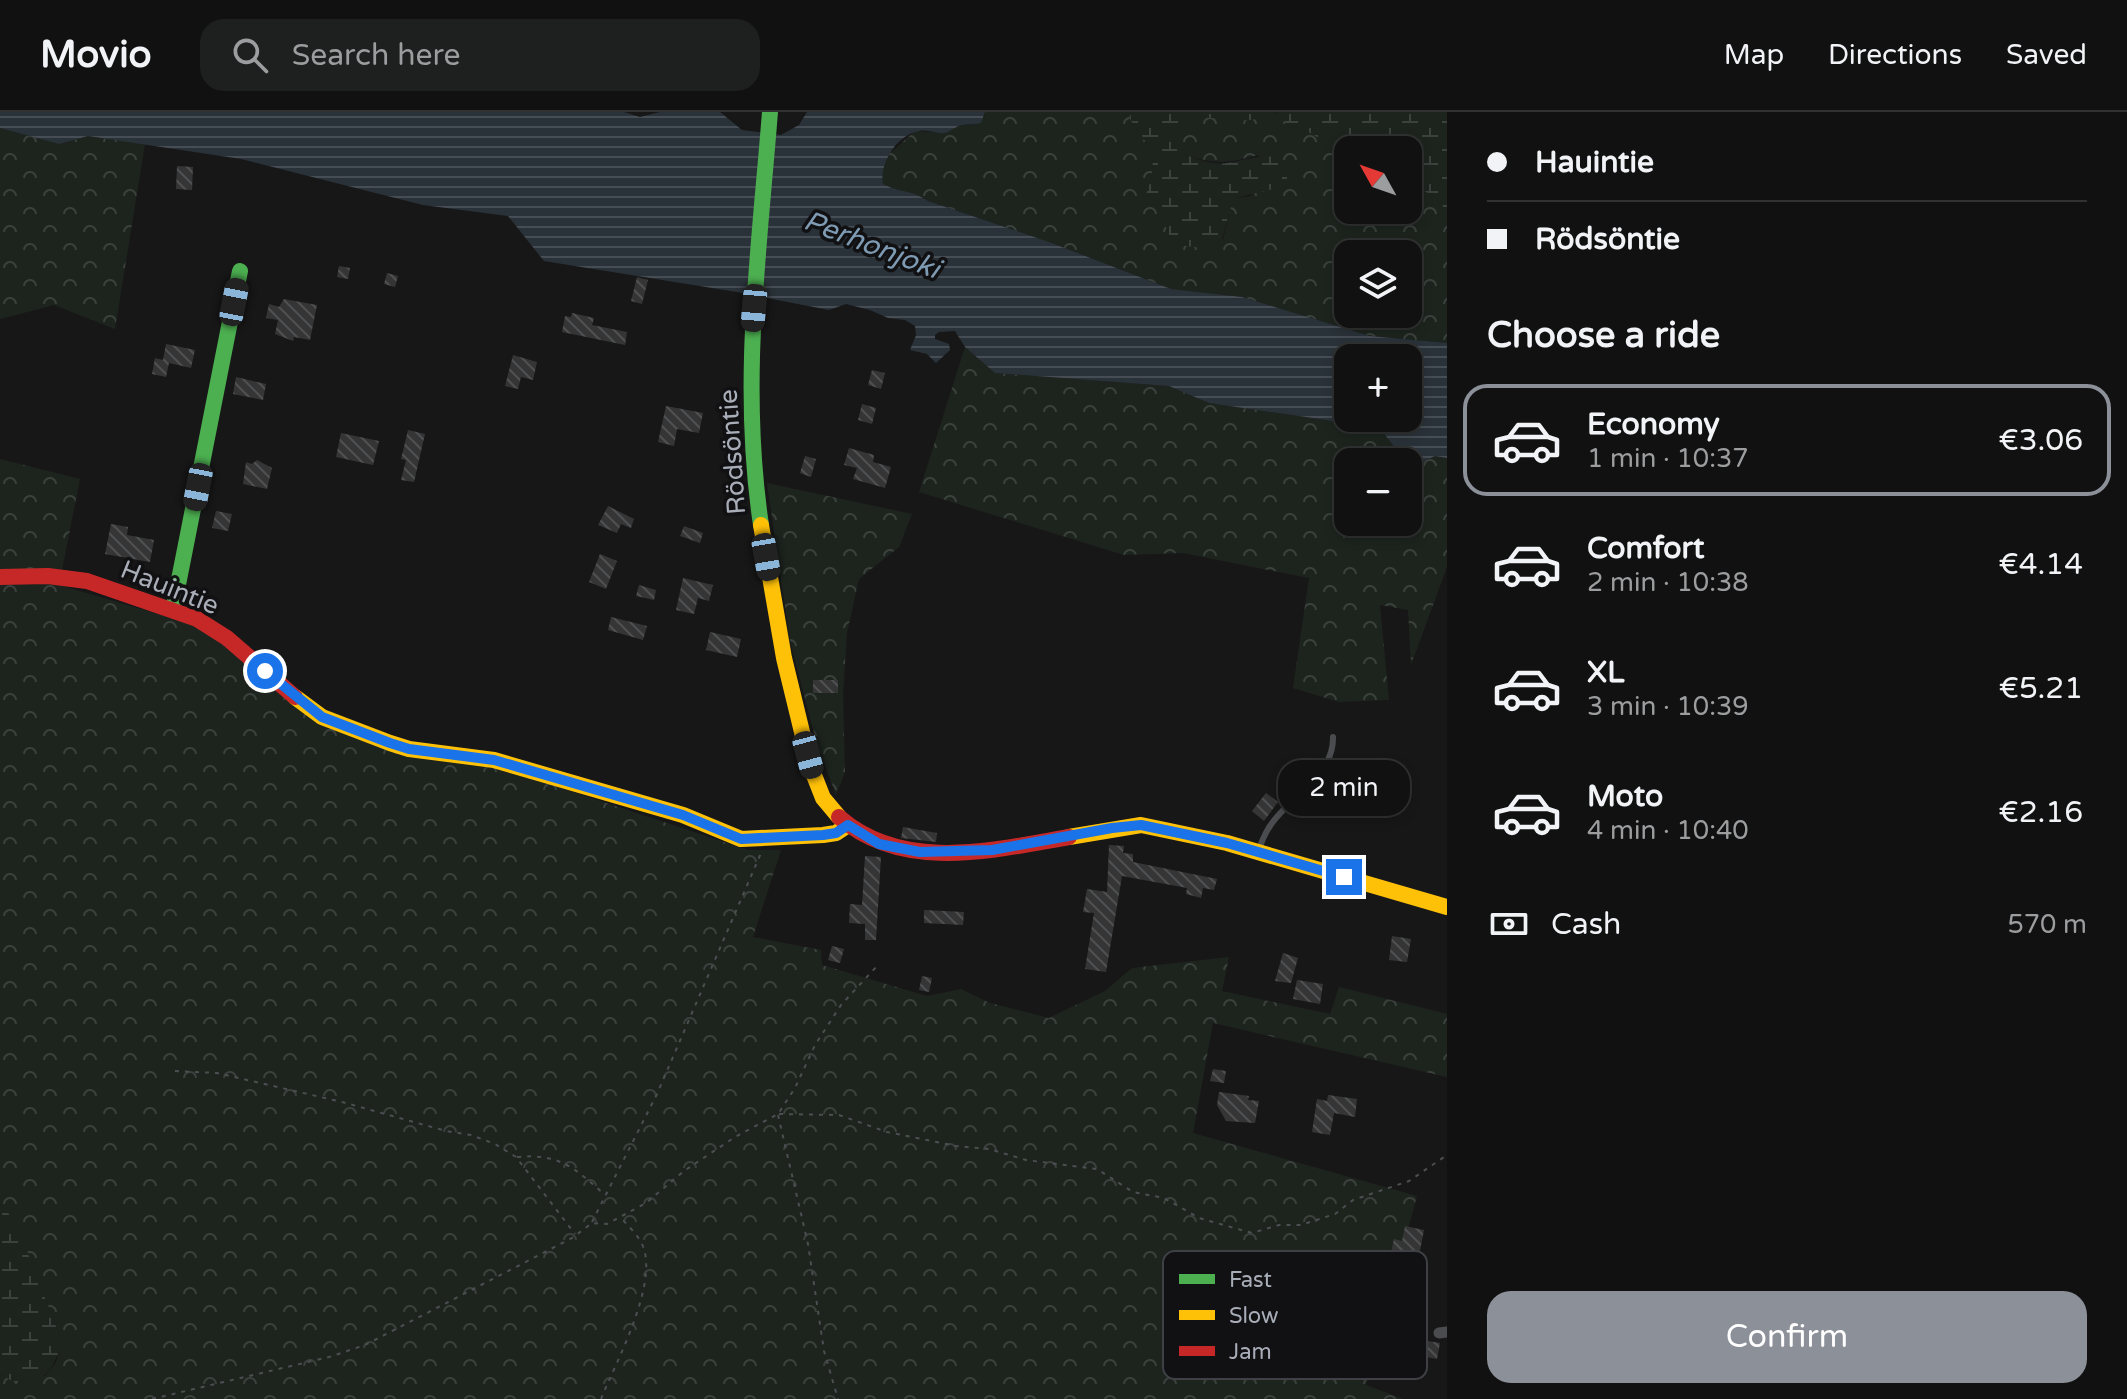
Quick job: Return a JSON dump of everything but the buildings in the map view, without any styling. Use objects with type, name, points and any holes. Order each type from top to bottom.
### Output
[{"type":"street","name":"Rödsöntie","points":[[769,120],[749,380],[755,477],[788,683],[814,779],[823,797],[848,825],[879,844],[920,852],[992,850],[1141,825],[1165,828],[1258,852],[1447,907]]},
{"type":"street","points":[[173,610],[240,271]]},
{"type":"street","name":"Hauintie","points":[[0,577],[48,576],[87,581],[173,610],[212,627],[322,717],[409,749],[504,763],[683,815],[741,839],[836,833],[848,825]]},
{"type":"lane","points":[[1258,852],[1273,821],[1303,792],[1329,760],[1333,737]]},
{"type":"path","points":[[152,1399],[329,1357],[365,1345],[576,1235],[592,1223],[657,1094],[768,838]]},
{"type":"path","points":[[592,1223],[607,1224],[621,1219],[646,1203],[684,1171],[735,1137],[778,1114],[795,1088],[815,1045],[841,1005],[878,965]]},
{"type":"path","points":[[175,1071],[217,1073],[342,1102],[495,1144],[516,1157],[576,1235]]},
{"type":"path","points":[[778,1114],[839,1115],[887,1132],[956,1146],[989,1149],[1026,1160],[1097,1169],[1133,1192],[1164,1198],[1199,1218],[1252,1233],[1279,1225],[1301,1225],[1335,1214],[1353,1200],[1409,1181],[1447,1155]]},
{"type":"path","points":[[778,1114],[808,1244],[824,1351],[838,1399]]},
{"type":"path","points":[[516,1157],[541,1154],[566,1164],[605,1195]]},
{"type":"path","points":[[601,1399],[630,1333],[644,1287],[644,1250],[634,1231],[621,1219]]},
{"type":"green space","points":[[985,112],[1133,112],[1129,117],[1145,140],[1152,157],[1152,176],[1147,194],[1159,209],[1172,242],[1223,240],[1231,206],[1236,198],[1252,196],[1259,155],[1218,162],[1178,152],[1172,138],[1180,127],[1195,116],[1248,119],[1279,112],[1286,125],[1319,137],[1344,133],[1360,136],[1334,136],[1334,224],[1422,224],[1422,190],[1434,196],[1447,211],[1447,343],[1370,336],[1344,328],[1422,328],[1422,240],[1334,240],[1334,325],[1242,297],[1171,289],[883,184],[880,172],[889,154],[915,131],[943,133],[961,125],[974,125],[984,117]]},
{"type":"green space","points":[[1133,112],[1277,112],[1247,120],[1195,116],[1180,127],[1172,138],[1178,152],[1208,162],[1221,164],[1277,157],[1288,170],[1286,186],[1236,198],[1222,240],[1197,247],[1172,242],[1159,209],[1146,194],[1152,176],[1152,157],[1145,140],[1129,117]]},
{"type":"green space","points":[[1279,112],[1447,112],[1447,211],[1434,196],[1422,190],[1422,136],[1357,136],[1344,133],[1319,138],[1303,129],[1286,125]]},
{"type":"green space","points":[[0,128],[59,144],[88,136],[145,144],[115,329],[54,305],[0,319]]},
{"type":"green space","points":[[965,347],[995,373],[1169,386],[1209,403],[1334,422],[1334,432],[1383,432],[1403,448],[1334,448],[1334,536],[1422,536],[1422,462],[1435,456],[1447,458],[1447,567],[1411,665],[1408,610],[1380,605],[1389,700],[1339,702],[1293,688],[1309,578],[1183,553],[1124,555],[919,492]]},
{"type":"green space","points":[[0,459],[80,479],[59,585],[189,623],[221,642],[300,709],[489,764],[748,850],[781,850],[753,937],[821,950],[822,965],[927,996],[961,989],[990,1003],[1049,1018],[1105,991],[1132,968],[1229,957],[1222,991],[1330,1014],[1339,987],[1447,1014],[1447,1077],[1213,1023],[1193,1133],[1417,1196],[1402,1251],[1163,1251],[1163,1379],[1368,1379],[1366,1385],[1403,1399],[0,1399],[0,1373],[3,1376],[45,1376],[56,1362],[62,1342],[15,1220],[0,1205]]},
{"type":"green space","points":[[767,483],[912,514],[899,547],[859,579],[847,633],[843,695],[845,772],[836,795],[816,741],[790,641]]},
{"type":"green space","points":[[0,1205],[15,1220],[62,1342],[47,1373],[31,1383],[22,1384],[0,1373]]},
{"type":"water","name":"Perhonjoki","points":[[0,112],[624,112],[640,117],[660,112],[720,112],[742,130],[781,135],[799,125],[807,112],[985,112],[981,123],[960,126],[944,133],[919,131],[904,138],[887,159],[883,184],[1171,289],[1242,297],[1334,325],[1334,328],[1370,336],[1447,343],[1447,458],[1435,456],[1422,462],[1422,448],[1395,448],[1383,432],[1422,432],[1422,344],[1334,344],[1334,422],[1209,403],[1169,386],[995,373],[965,347],[955,331],[935,335],[935,339],[949,344],[950,350],[936,363],[927,354],[910,350],[916,335],[915,326],[870,310],[846,304],[829,310],[544,261],[508,216],[423,205],[241,159],[88,136],[59,144],[0,128]]},
{"type":"traffic: fast","points":[[761,525],[755,472],[752,369],[770,112]]},
{"type":"traffic: fast","points":[[173,610],[240,271]]},
{"type":"traffic: slow","points":[[761,525],[784,658],[810,765],[823,798],[839,817]]},
{"type":"traffic: slow","points":[[295,697],[322,717],[390,743],[409,749],[494,760],[683,815],[741,839],[823,835],[836,833],[848,825]]},
{"type":"traffic: slow","points":[[1069,837],[1141,825],[1227,843],[1447,907]]},
{"type":"traffic: jam","points":[[0,577],[48,576],[87,581],[197,619],[227,638],[295,697]]},
{"type":"traffic: jam","points":[[839,817],[864,834],[891,846],[920,851],[980,851],[1069,837]]},
{"type":"route","points":[[265,671],[322,717],[365,735],[409,749],[494,760],[683,815],[741,839],[823,835],[836,833],[848,825],[879,844],[894,848],[955,852],[992,850],[1141,825],[1227,843],[1344,877]]}]
